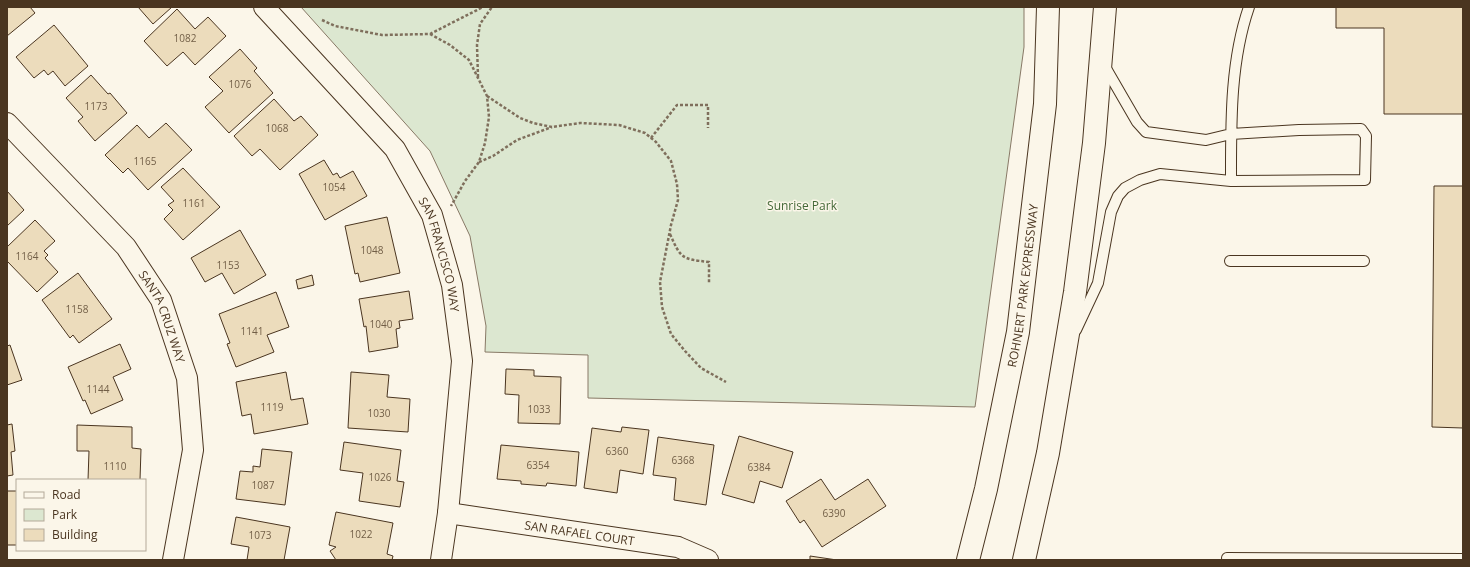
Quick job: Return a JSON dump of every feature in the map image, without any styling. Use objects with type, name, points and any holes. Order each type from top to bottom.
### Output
[{"type":"main road","name":"ROHNERT PARK EXPRESSWAY","points":[[968,560],[986,489],[1018,332],[1045,104],[1048,7]]},
{"type":"main road","points":[[1024,560],[1048,453],[1075,292],[1093,150],[1102,61],[1105,7]]},
{"type":"street","name":"SAN FRANCISCO WAY","points":[[264,7],[395,149],[432,215],[452,285],[462,361],[448,513],[441,560]]},
{"type":"street","name":"SANTA CRUZ WAY","points":[[7,123],[126,247],[161,300],[187,378],[193,450],[173,560]]},
{"type":"street","name":"SAN RAFAEL COURT","points":[[448,513],[678,547],[708,560]]},
{"type":"lane","points":[[1231,181],[1233,81],[1249,7]]},
{"type":"lane","points":[[1065,353],[1098,283],[1111,212],[1118,196],[1125,188],[1140,180],[1160,174],[1231,181],[1365,180],[1366,136],[1360,129],[1299,130],[1231,134],[1206,140],[1146,132],[1137,122],[1102,61]]},
{"type":"lane","points":[[1230,261],[1364,261]]},
{"type":"lane","points":[[1227,558],[1463,559]]},
{"type":"path","points":[[322,20],[336,26],[382,35],[430,34],[483,7]]},
{"type":"path","points":[[478,77],[477,45],[480,24],[492,7]]},
{"type":"path","points":[[430,34],[450,45],[469,60],[487,96],[489,117],[485,143],[479,162],[465,181],[449,209]]},
{"type":"path","points":[[487,96],[520,118],[533,123],[552,127]]},
{"type":"path","points":[[651,138],[677,104],[708,105],[708,128]]},
{"type":"path","points":[[479,162],[494,156],[517,140],[552,127],[580,123],[618,125],[645,133],[651,138],[671,161],[677,184],[678,200],[660,282],[662,307],[670,334],[701,368],[726,382]]},
{"type":"path","points":[[670,233],[678,251],[687,259],[709,262],[709,284]]},
{"type":"green space","name":"Sunrise Park","points":[[301,7],[1024,7],[1024,47],[975,407],[588,398],[588,355],[485,352],[486,326],[470,236],[430,151]]},
{"type":"building","points":[[7,7],[30,7],[35,13],[7,36]]},
{"type":"building","points":[[138,7],[172,7],[153,24]]},
{"type":"building","points":[[1336,7],[1463,7],[1463,114],[1384,114],[1384,28],[1336,28]]},
{"type":"building","points":[[177,9],[195,29],[208,17],[226,36],[195,65],[183,52],[167,66],[144,41]]},
{"type":"building","points":[[54,25],[88,66],[65,86],[53,71],[48,75],[44,70],[34,78],[16,57]]},
{"type":"building","points":[[240,49],[257,68],[254,71],[273,93],[229,133],[205,107],[223,91],[209,77]]},
{"type":"building","points":[[91,75],[108,94],[110,93],[127,113],[95,141],[78,121],[83,117],[66,98]]},
{"type":"building","points":[[274,99],[294,121],[301,116],[318,135],[280,170],[260,149],[252,156],[234,136]]},
{"type":"building","points":[[166,123],[192,150],[148,190],[128,168],[123,173],[105,155],[137,125],[149,138]]},
{"type":"building","points":[[324,160],[333,175],[337,173],[340,178],[353,171],[367,196],[325,220],[299,174]]},
{"type":"building","points":[[183,168],[220,207],[183,240],[164,219],[173,210],[168,205],[174,201],[161,187]]},
{"type":"building","points":[[1434,186],[1463,186],[1463,428],[1432,427]]},
{"type":"building","points":[[7,191],[24,210],[7,226]]},
{"type":"building","points":[[387,217],[400,273],[360,282],[358,273],[355,274],[345,226]]},
{"type":"building","points":[[35,220],[55,241],[44,251],[48,255],[45,258],[58,272],[37,292],[7,261],[7,247]]},
{"type":"building","points":[[240,230],[266,275],[234,294],[222,273],[205,282],[191,258]]},
{"type":"building","points":[[78,273],[112,319],[79,343],[73,335],[70,338],[42,300]]},
{"type":"building","points":[[312,275],[314,285],[298,289],[296,280]]},
{"type":"building","points":[[409,291],[413,319],[399,321],[400,328],[396,329],[398,347],[369,352],[366,326],[364,327],[359,299]]},
{"type":"building","points":[[276,292],[289,327],[267,335],[274,352],[236,367],[227,344],[230,343],[219,314]]},
{"type":"building","points":[[120,344],[131,369],[113,377],[123,400],[91,414],[85,400],[83,401],[68,367]]},
{"type":"building","points":[[10,345],[22,380],[7,385],[7,346]]},
{"type":"building","points":[[506,369],[534,370],[534,376],[561,377],[560,424],[518,423],[519,395],[505,394]]},
{"type":"building","points":[[286,372],[291,400],[303,398],[308,424],[254,434],[251,414],[242,416],[236,382]]},
{"type":"building","points":[[351,372],[389,375],[387,397],[410,399],[408,432],[348,428]]},
{"type":"building","points":[[12,424],[15,451],[11,452],[13,475],[7,476],[7,425]]},
{"type":"building","points":[[77,425],[132,427],[132,448],[141,449],[140,479],[88,479],[89,451],[77,451]]},
{"type":"building","points":[[622,427],[649,430],[643,474],[620,470],[617,493],[584,488],[592,428],[621,432]]},
{"type":"building","points":[[739,436],[793,452],[782,488],[760,481],[754,503],[722,494]]},
{"type":"building","points":[[658,437],[714,445],[706,505],[674,500],[676,478],[653,475]]},
{"type":"building","points":[[344,442],[401,450],[397,481],[404,482],[400,507],[359,501],[363,473],[340,470]]},
{"type":"building","points":[[501,445],[579,452],[576,486],[547,483],[546,486],[521,484],[521,481],[497,479]]},
{"type":"building","points":[[262,449],[292,452],[285,505],[236,499],[240,471],[253,472],[253,466],[260,467]]},
{"type":"building","points":[[821,479],[835,500],[868,479],[886,506],[822,547],[804,520],[800,523],[786,501]]},
{"type":"building","points":[[7,491],[16,491],[16,545],[7,545]]},
{"type":"building","points":[[336,512],[393,523],[387,554],[393,556],[392,560],[336,560],[330,551],[336,547],[329,545]]},
{"type":"building","points":[[236,517],[290,527],[284,560],[247,560],[249,547],[231,544]]},
{"type":"building","points":[[810,556],[837,560],[810,560]]}]
